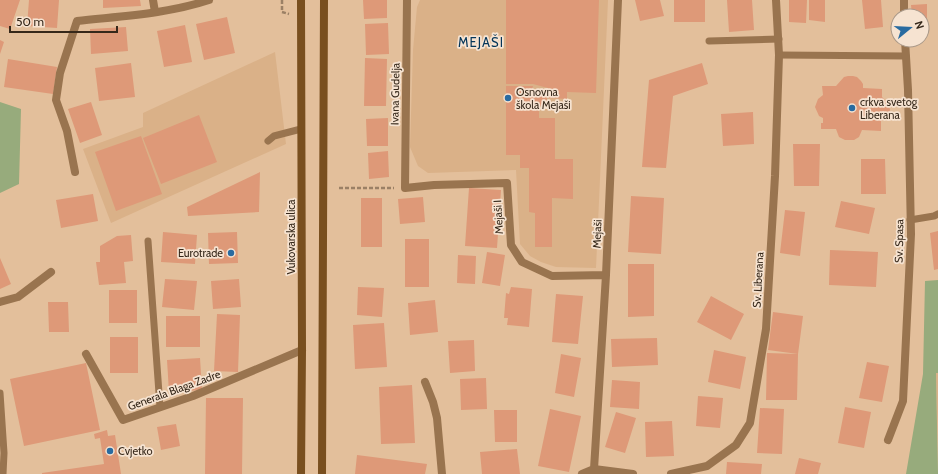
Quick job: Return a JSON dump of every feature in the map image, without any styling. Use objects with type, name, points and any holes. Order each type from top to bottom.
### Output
[{"type":"street","points":[[153,0],[155,12]]},
{"type":"street","points":[[75,172],[67,131],[56,100],[60,74],[77,21],[155,12],[194,5],[209,0]]},
{"type":"street","name":"Vukovarska ulica","points":[[301,0],[301,474]]},
{"type":"street","points":[[322,474],[324,0]]},
{"type":"street","name":"Ivana Gudelja","points":[[405,188],[407,0]]},
{"type":"street","name":"Mejaši","points":[[595,472],[606,275],[618,0]]},
{"type":"street","name":"Sv. Liberana","points":[[672,474],[707,466],[736,445],[750,423],[766,329],[775,176],[779,55],[776,0]]},
{"type":"street","name":"Sv. Spasa","points":[[888,440],[903,402],[910,242],[906,48]]},
{"type":"street","name":"Mejaši I","points":[[405,188],[434,185],[507,183],[511,245],[522,262],[552,276],[606,275]]},
{"type":"street","points":[[0,302],[18,297],[52,272]]},
{"type":"street","name":"Generala Blaga Zadre","points":[[86,354],[124,420],[193,396],[302,350]]},
{"type":"street","points":[[426,382],[437,418],[442,474]]},
{"type":"street","points":[[582,474],[595,472],[634,474]]},
{"type":"lane","points":[[709,41],[779,39]]},
{"type":"lane","points":[[779,55],[906,56]]},
{"type":"lane","points":[[268,141],[274,136],[301,129]]},
{"type":"lane","points":[[910,220],[938,214]]},
{"type":"lane","points":[[148,241],[160,407]]},
{"type":"lane","points":[[0,393],[4,453],[3,474]]},
{"type":"path","points":[[282,0],[282,12],[289,14]]},
{"type":"path","points":[[339,188],[405,188]]},
{"type":"shaded area","name":"Osnovna škola Mejaši","points":[[420,0],[608,0],[596,268],[556,267],[541,262],[530,256],[520,244],[516,170],[428,173],[418,166],[410,147],[413,50],[417,7]]},
{"type":"shaded area","points":[[275,52],[286,144],[111,223],[83,149],[143,127],[143,113]]},
{"type":"shaded area","points":[[936,373],[938,373],[938,444]]},
{"type":"green space","points":[[0,102],[21,109],[19,184],[0,193]]},
{"type":"green space","points":[[938,280],[938,373],[936,373],[938,474],[906,474],[923,374],[925,281]]},
{"type":"building","points":[[0,0],[20,0],[10,29],[0,26]]},
{"type":"building","points":[[29,0],[59,0],[57,28],[27,26]]},
{"type":"building","points":[[103,0],[140,0],[141,6],[103,8]]},
{"type":"building","points":[[363,0],[387,0],[387,18],[364,19]]},
{"type":"building","points":[[506,0],[599,0],[596,93],[567,92],[567,99],[549,98],[548,88],[533,84],[506,84]]},
{"type":"building","points":[[635,0],[660,0],[664,16],[640,21]]},
{"type":"building","points":[[674,0],[705,0],[705,22],[674,22]]},
{"type":"building","points":[[727,0],[752,0],[754,30],[729,32]]},
{"type":"building","points":[[789,0],[807,0],[806,23],[789,22]]},
{"type":"building","points":[[809,0],[825,0],[825,22],[809,20]]},
{"type":"building","points":[[862,0],[881,0],[883,27],[865,29]]},
{"type":"building","points":[[927,4],[927,8],[911,8],[911,5]]},
{"type":"building","points":[[227,17],[235,53],[204,60],[196,24]]},
{"type":"building","points":[[388,23],[389,54],[366,55],[365,24]]},
{"type":"building","points":[[185,25],[192,62],[164,67],[157,31]]},
{"type":"building","points":[[126,27],[128,51],[91,54],[90,29]]},
{"type":"building","points":[[0,40],[4,42],[0,54]]},
{"type":"building","points":[[365,58],[387,59],[386,106],[364,106]]},
{"type":"building","points":[[8,59],[57,67],[53,94],[4,87]]},
{"type":"building","points":[[131,63],[135,97],[99,101],[95,68]]},
{"type":"building","points":[[702,63],[708,84],[673,96],[666,168],[642,167],[649,80]]},
{"type":"building","name":"crkva svetog Liberana","points":[[844,77],[857,77],[863,84],[863,88],[882,89],[882,97],[889,104],[890,110],[888,116],[881,121],[881,131],[862,130],[859,137],[854,140],[845,140],[839,137],[836,129],[821,129],[823,118],[819,116],[815,107],[818,99],[823,95],[822,86],[836,86]]},
{"type":"building","points":[[506,86],[533,86],[532,89],[547,89],[547,106],[539,106],[539,118],[555,118],[555,159],[573,159],[573,199],[552,198],[552,247],[535,247],[535,213],[529,212],[529,168],[520,168],[520,155],[506,155]]},
{"type":"building","points":[[91,102],[102,135],[80,143],[68,109]]},
{"type":"building","points":[[753,112],[754,144],[723,146],[721,114]]},
{"type":"building","points":[[199,115],[217,162],[161,184],[143,138]]},
{"type":"building","points":[[388,118],[388,146],[367,146],[366,119]]},
{"type":"building","points":[[141,136],[162,194],[116,211],[95,152]]},
{"type":"building","points":[[793,144],[820,144],[819,186],[794,186]]},
{"type":"building","points":[[388,151],[389,177],[369,179],[368,153]]},
{"type":"building","points":[[861,159],[885,159],[886,194],[861,194]]},
{"type":"building","points":[[260,172],[259,212],[188,216],[187,207]]},
{"type":"building","points":[[469,188],[501,190],[497,248],[465,246]]},
{"type":"building","points":[[93,194],[98,221],[61,228],[56,200]]},
{"type":"building","points":[[631,196],[664,198],[661,254],[628,252]]},
{"type":"building","points":[[423,197],[425,222],[400,224],[398,199]]},
{"type":"building","points":[[361,198],[382,198],[382,247],[361,247]]},
{"type":"building","points":[[841,201],[875,208],[869,234],[835,227]]},
{"type":"building","points":[[785,210],[805,212],[800,256],[780,253]]},
{"type":"building","points":[[938,231],[938,269],[934,270],[930,233]]},
{"type":"building","points":[[163,232],[197,235],[195,264],[161,262]]},
{"type":"building","points":[[237,232],[238,263],[209,264],[208,233]]},
{"type":"building","points":[[131,235],[133,261],[124,262],[126,283],[99,285],[96,262],[100,262],[100,246],[117,236]]},
{"type":"building","points":[[405,239],[429,239],[429,287],[405,287]]},
{"type":"building","points":[[830,250],[878,252],[876,287],[829,285]]},
{"type":"building","points":[[487,252],[505,255],[500,286],[482,283]]},
{"type":"building","points":[[458,255],[476,256],[475,284],[457,283]]},
{"type":"building","points":[[0,258],[11,284],[0,289]]},
{"type":"building","points":[[628,264],[654,264],[654,316],[628,317]]},
{"type":"building","points":[[165,279],[197,281],[194,310],[162,307]]},
{"type":"building","points":[[239,279],[241,307],[213,309],[211,281]]},
{"type":"building","points":[[358,287],[384,288],[382,317],[357,315]]},
{"type":"building","points":[[511,287],[532,289],[529,327],[507,325],[508,318],[504,318],[506,293],[509,294]]},
{"type":"building","points":[[109,290],[137,290],[137,323],[109,323]]},
{"type":"building","points":[[556,294],[583,296],[578,344],[552,342]]},
{"type":"building","points":[[711,296],[744,314],[731,340],[697,322]]},
{"type":"building","points":[[435,300],[438,332],[410,335],[408,303]]},
{"type":"building","points":[[48,302],[68,302],[69,332],[49,332]]},
{"type":"building","points":[[773,312],[803,316],[798,354],[768,350]]},
{"type":"building","points":[[217,314],[240,315],[238,372],[214,371]]},
{"type":"building","points":[[166,316],[200,316],[200,347],[166,347]]},
{"type":"building","points":[[384,323],[387,367],[355,369],[353,325]]},
{"type":"building","points":[[110,337],[138,337],[138,373],[110,373]]},
{"type":"building","points":[[657,338],[658,365],[612,367],[611,339]]},
{"type":"building","points":[[474,340],[475,371],[450,373],[448,341]]},
{"type":"building","points":[[714,350],[746,357],[740,389],[708,382]]},
{"type":"building","points":[[767,353],[798,354],[797,400],[766,400]]},
{"type":"building","points":[[561,354],[581,358],[574,397],[555,393]]},
{"type":"building","points":[[200,358],[202,390],[169,392],[167,360]]},
{"type":"building","points":[[867,362],[889,366],[882,402],[859,398]]},
{"type":"building","points":[[86,363],[100,430],[24,446],[10,379]]},
{"type":"building","points":[[486,378],[487,409],[461,410],[460,379]]},
{"type":"building","points":[[612,380],[640,382],[639,409],[610,407]]},
{"type":"building","points":[[412,385],[415,443],[381,444],[379,387]]},
{"type":"building","points":[[698,396],[723,398],[720,428],[696,426]]},
{"type":"building","points":[[206,398],[243,398],[242,474],[205,474]]},
{"type":"building","points":[[845,407],[871,412],[864,448],[838,443]]},
{"type":"building","points":[[760,408],[784,409],[782,454],[757,453]]},
{"type":"building","points":[[550,409],[581,416],[569,472],[538,466]]},
{"type":"building","points":[[494,410],[517,410],[517,442],[495,442]]},
{"type":"building","points":[[616,412],[636,418],[625,453],[605,447]]},
{"type":"building","points":[[672,421],[674,456],[646,457],[645,422]]},
{"type":"building","points":[[176,424],[180,446],[161,450],[157,427]]},
{"type":"building","name":"Cvjetko","points":[[107,430],[108,436],[115,435],[121,474],[42,474],[104,464],[100,438],[95,439],[94,434]]},
{"type":"building","points":[[517,449],[520,474],[482,474],[480,452]]},
{"type":"building","points":[[357,455],[427,464],[425,474],[355,474]]},
{"type":"building","points":[[799,458],[821,463],[818,474],[795,474]]},
{"type":"building","points":[[727,462],[762,464],[761,474],[726,474]]},
{"type":"place","name":"Osnovna škola Mejaši","points":[[508,98]]},
{"type":"place","name":"crkva svetog Liberana","points":[[852,108]]},
{"type":"place","name":"Eurotrade","points":[[231,253]]},
{"type":"place","name":"Cvjetko","points":[[110,451]]},
{"type":"district","name":"MEJAŠI","points":[[481,42]]}]
